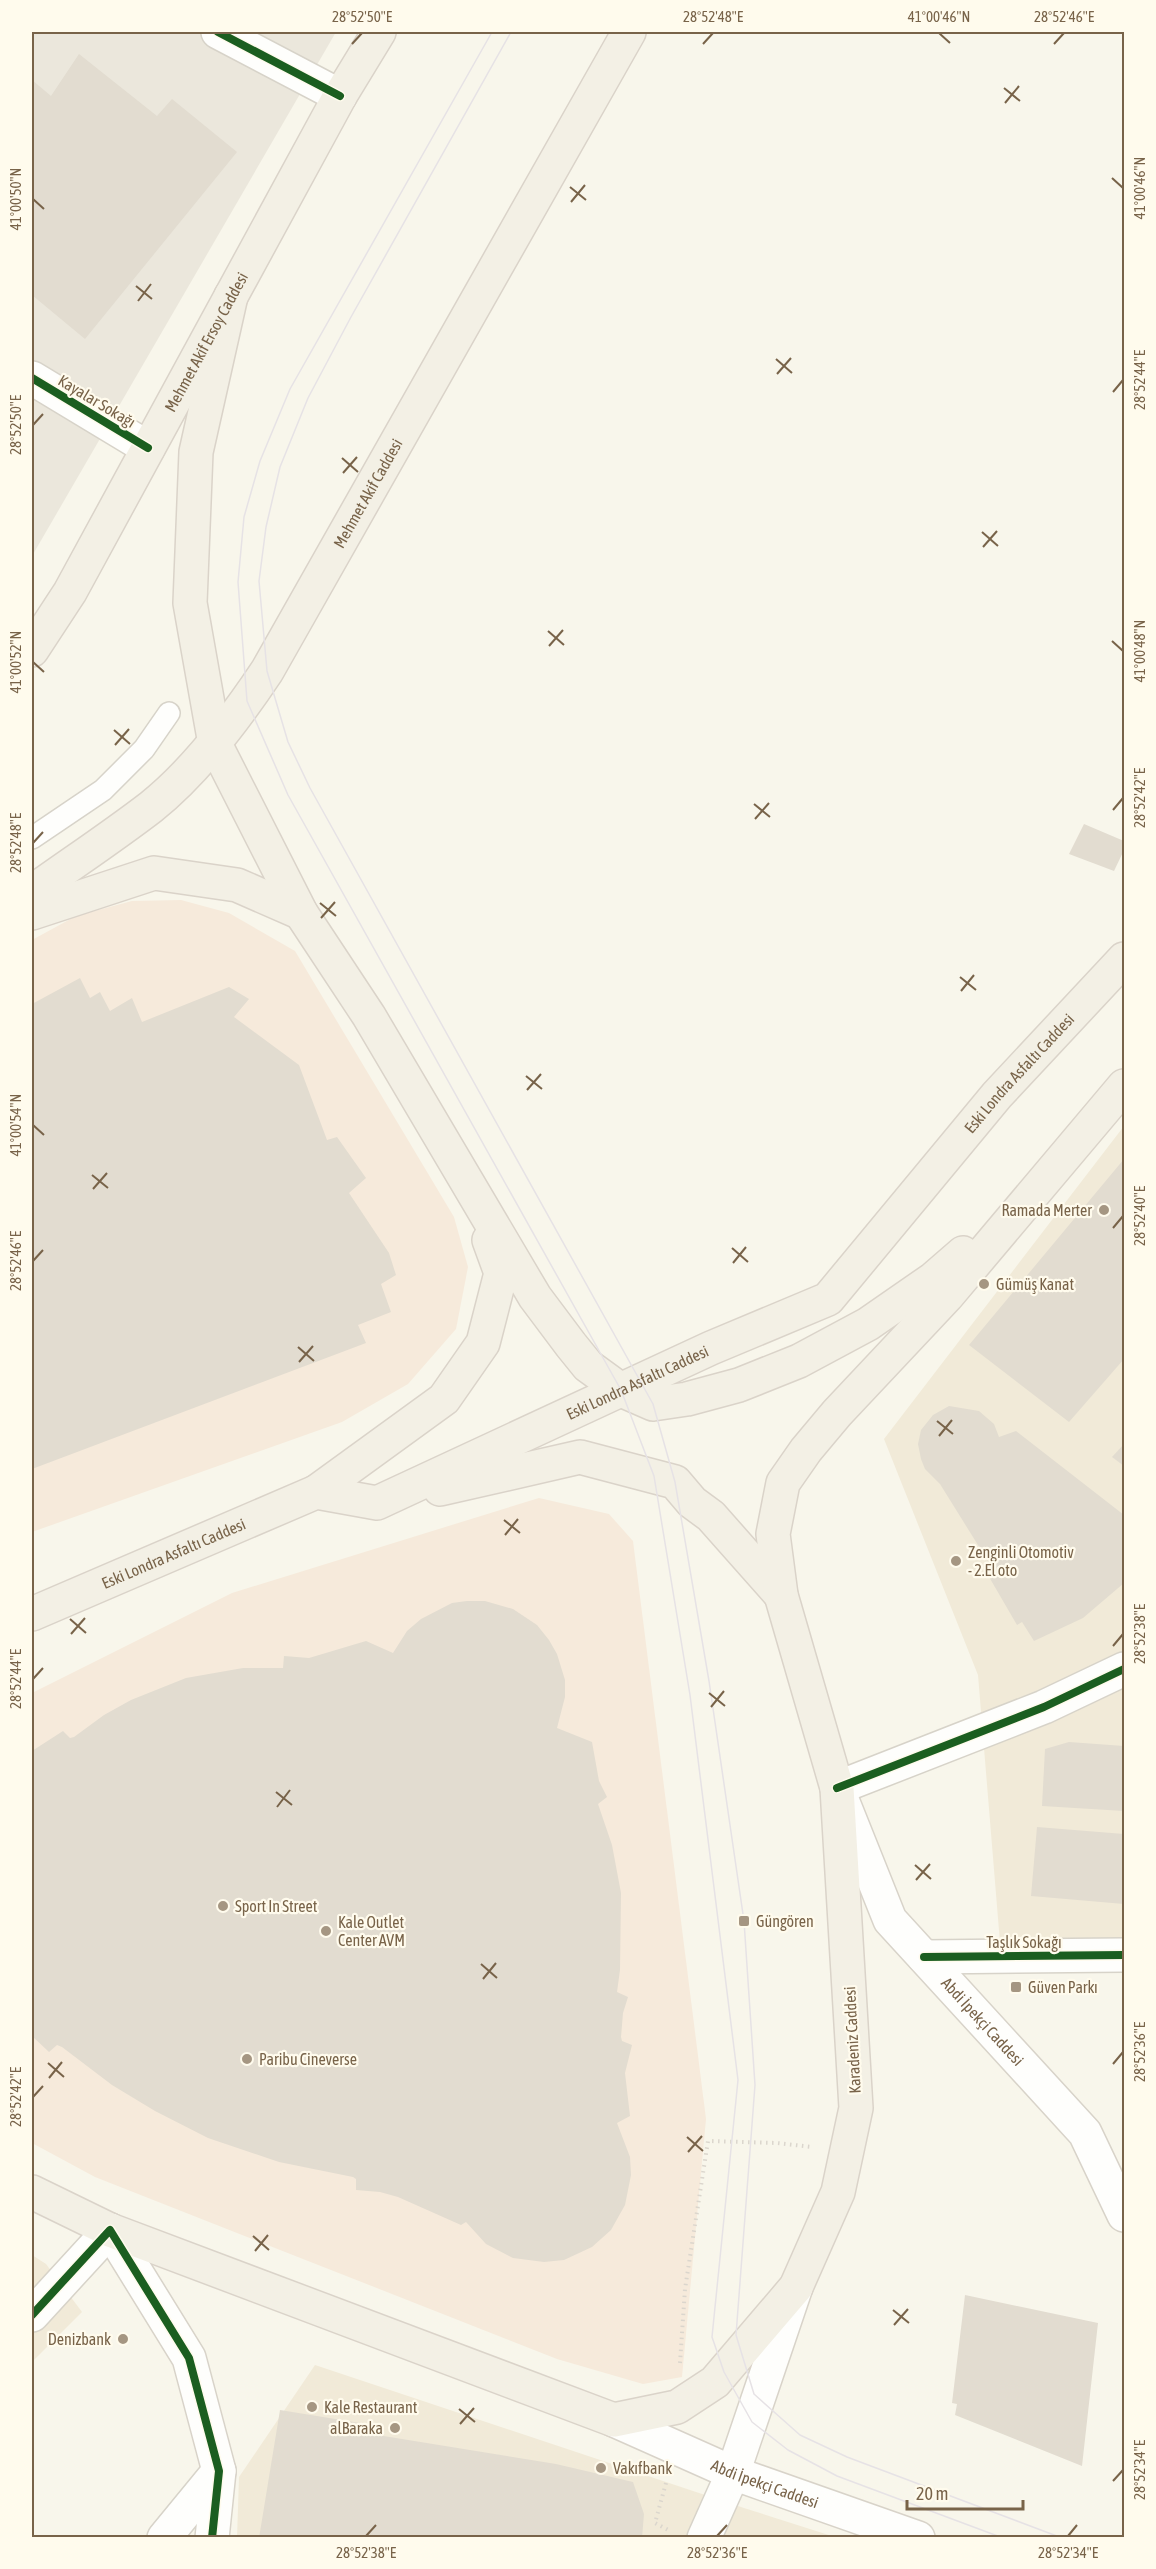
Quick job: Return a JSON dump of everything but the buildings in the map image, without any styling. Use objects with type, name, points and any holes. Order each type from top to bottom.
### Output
[{"type":"main road","name":"Mehmet Akif Ersoy Caddesi","points":[[32,650],[70,592],[340,96],[379,32]]},
{"type":"main road","name":"Mehmet Akif Caddesi","points":[[32,892],[153,805],[215,744],[267,671],[630,32]]},
{"type":"main road","points":[[231,296],[196,452],[190,603],[215,744],[301,913],[369,1016],[535,1296],[588,1366],[621,1390],[653,1404],[687,1399],[739,1385],[799,1361],[868,1324],[933,1279],[1031,1196]]},
{"type":"main road","points":[[32,913],[154,873],[237,885],[301,913]]},
{"type":"main road","name":"Eski Londra Asfaltı Caddesi","points":[[377,1503],[711,1348],[828,1299],[997,1095],[1125,959]]},
{"type":"main road","points":[[781,1595],[773,1534],[783,1483],[806,1450],[837,1413],[947,1296],[1125,1086]]},
{"type":"main road","name":"Eski Londra Asfaltı Caddesi","points":[[32,1614],[316,1492],[444,1399],[483,1343],[501,1273],[470,1188]]},
{"type":"main road","points":[[316,1492],[377,1503],[580,1457],[675,1482],[692,1502],[711,1516],[781,1595]]},
{"type":"main road","name":"Karadeniz Caddesi","points":[[781,1595],[837,1788],[856,2108],[838,2192],[796,2287]]},
{"type":"main road","points":[[32,2192],[110,2230],[614,2420],[676,2407],[715,2382],[796,2287]]},
{"type":"street","points":[[218,32],[340,96]]},
{"type":"street","name":"Kayalar Sokağı","points":[[32,378],[148,448]]},
{"type":"street","points":[[837,1788],[1044,1707],[1125,1669]]},
{"type":"street","name":"Abdi İpekçi Caddesi","points":[[837,1788],[890,1920],[1085,2133],[1125,2215]]},
{"type":"street","name":"Taşlık Sokağı","points":[[924,1957],[1125,1955]]},
{"type":"street","points":[[32,2315],[110,2230],[189,2358],[219,2472],[212,2538]]},
{"type":"street","name":"Karadeniz Caddesi","points":[[688,2535],[734,2473],[796,2287]]},
{"type":"street","name":"Abdi İpekçi Caddesi","points":[[614,2420],[734,2473],[918,2538]]},
{"type":"street","points":[[164,2538],[219,2472]]},
{"type":"lane","points":[[32,838],[103,790],[144,749],[169,713]]},
{"type":"path","points":[[676,2407],[685,2289],[708,2141],[777,2143],[847,2151]]},
{"type":"path","points":[[675,2447],[655,2523],[688,2535]]},
{"type":"shaded area","points":[[32,32],[336,32],[32,556]]},
{"type":"shaded area","points":[[181,900],[229,913],[295,951],[454,1217],[468,1267],[456,1329],[408,1384],[342,1422],[32,1532],[32,940],[76,916],[132,901]]},
{"type":"shaded area","points":[[1124,1126],[1124,1972],[1002,1967],[978,1675],[884,1439]]},
{"type":"shaded area","name":"Kale Outlet Center AVM","points":[[539,1498],[609,1514],[633,1541],[706,2119],[682,2377],[643,2384],[557,2359],[95,2177],[32,2143],[32,1693],[232,1593]]},
{"type":"shaded area","points":[[32,2255],[46,2264],[82,2312],[32,2362]]},
{"type":"shaded area","points":[[315,2365],[835,2537],[237,2538],[239,2477]]},
{"type":"tram line","points":[[492,32],[290,389],[260,461],[244,517],[238,582],[247,701],[288,795],[621,1390],[654,1476],[690,1695],[738,2080],[712,2337],[724,2372],[752,2422],[788,2450],[837,2476],[1003,2538]]},
{"type":"tram line","points":[[511,32],[351,317],[308,398],[280,467],[266,527],[259,581],[267,671],[288,742],[310,788],[653,1404],[675,1482],[709,1681],[744,1921],[755,2085],[736,2335],[754,2394],[800,2435],[847,2457],[1062,2538]]},
{"type":"cycle path","points":[[218,32],[340,96]]},
{"type":"cycle path","points":[[32,378],[148,448]]},
{"type":"cycle path","points":[[837,1788],[1044,1707],[1124,1669]]},
{"type":"cycle path","points":[[924,1957],[1124,1955]]},
{"type":"cycle path","points":[[32,2315],[110,2230],[189,2358],[219,2471],[212,2538]]},
{"type":"place","name":"Ramada Merter","points":[[1104,1210]]},
{"type":"place","name":"Gümüş Kanat","points":[[984,1284]]},
{"type":"place","name":"Zenginli Otomotiv - 2.El oto","points":[[956,1561]]},
{"type":"place","name":"Sport In Street","points":[[223,1906]]},
{"type":"place","name":"Güngören","points":[[744,1921]]},
{"type":"place","name":"Kale Outlet Center AVM","points":[[326,1931]]},
{"type":"place","name":"Güven Parkı","points":[[1016,1987]]},
{"type":"place","name":"Paribu Cineverse","points":[[247,2059]]},
{"type":"place","name":"Denizbank","points":[[123,2339]]},
{"type":"place","name":"Kale Restaurant","points":[[312,2407]]},
{"type":"place","name":"alBaraka","points":[[395,2428]]},
{"type":"place","name":"Vakıfbank","points":[[601,2468]]}]
